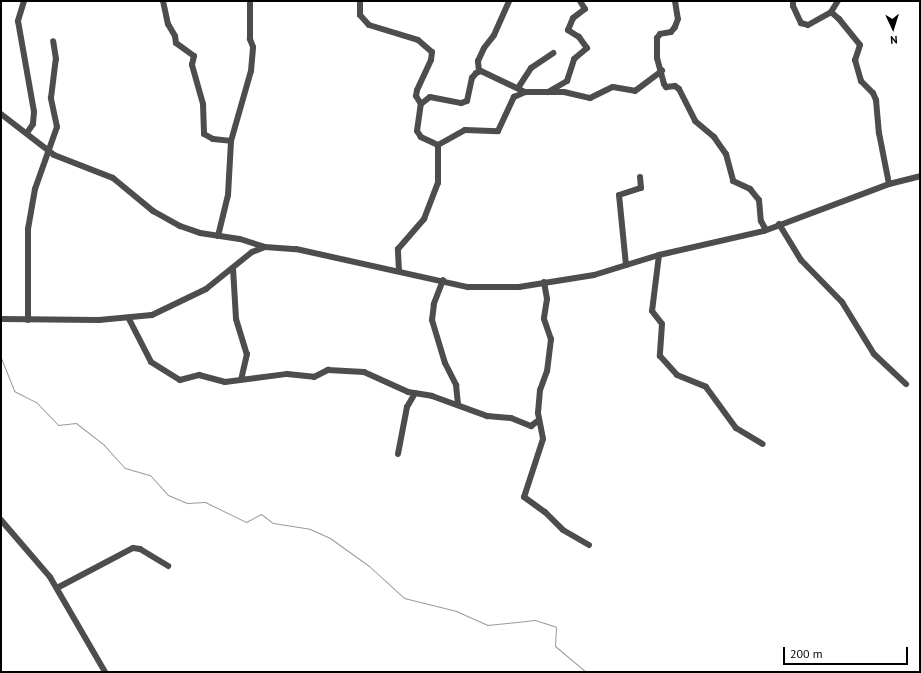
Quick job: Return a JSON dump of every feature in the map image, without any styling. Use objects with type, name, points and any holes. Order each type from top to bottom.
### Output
[{"type":"street","points":[[24,1],[18,21],[34,112],[33,124],[27,133]]},
{"type":"street","points":[[163,1],[168,24],[175,36],[177,45],[194,56],[192,65],[203,104],[204,134],[231,141]]},
{"type":"street","points":[[218,236],[228,195],[231,141],[251,71],[253,47],[250,38],[250,1]]},
{"type":"street","points":[[360,1],[360,16],[369,25],[418,40],[432,52],[431,60],[417,90],[416,96],[421,104],[417,134],[438,145]]},
{"type":"street","points":[[421,104],[430,97],[461,103],[467,101],[472,78],[478,71],[478,61],[484,48],[494,35],[509,1]]},
{"type":"street","points":[[547,92],[567,81],[574,59],[587,48],[582,40],[568,29],[573,18],[585,9],[580,1]]},
{"type":"street","points":[[675,1],[678,19],[676,27],[671,32],[660,34],[658,38],[657,58],[662,71],[665,86],[675,86],[679,89],[695,121],[714,137],[726,154],[733,181],[750,189],[759,200],[761,221],[766,230]]},
{"type":"street","points":[[792,2],[803,24],[810,25],[831,12],[838,1]]},
{"type":"street","points":[[831,12],[839,19],[860,45],[855,60],[860,80],[873,93],[876,100],[879,133],[889,184]]},
{"type":"street","points":[[28,320],[28,230],[35,189],[47,151],[57,127],[51,98],[56,59],[53,41]]},
{"type":"street","points":[[518,88],[531,68],[553,53]]},
{"type":"street","points":[[478,71],[525,92]]},
{"type":"street","points":[[438,145],[465,130],[498,131],[514,97],[525,92],[547,92],[590,98],[614,87],[637,91],[662,71]]},
{"type":"street","points":[[1,114],[27,133],[47,151],[113,178],[153,211],[180,226],[265,247],[296,249],[443,280],[472,288],[502,289],[594,274],[660,255],[766,230],[889,184],[920,176]]},
{"type":"street","points":[[399,271],[398,249],[421,224],[436,194],[438,145]]},
{"type":"street","points":[[626,265],[619,195],[641,188],[640,177]]},
{"type":"street","points":[[779,224],[801,260],[842,302],[874,354],[906,384]]},
{"type":"street","points":[[1,319],[129,319],[164,311],[206,288],[252,252],[265,247]]},
{"type":"street","points":[[660,255],[652,311],[662,324],[660,356],[677,375],[706,387],[736,428],[763,444]]},
{"type":"street","points":[[233,268],[236,319],[247,354],[240,379]]},
{"type":"street","points":[[443,280],[434,304],[432,324],[457,388],[458,405]]},
{"type":"street","points":[[544,282],[547,299],[544,319],[551,339],[547,371],[540,390],[539,420],[542,443],[524,497],[545,512],[567,533],[589,545]]},
{"type":"street","points":[[129,319],[151,362],[175,378],[186,380],[199,375],[222,382],[287,374],[314,377],[328,370],[356,372],[487,416],[512,418],[531,426],[539,420]]},
{"type":"street","points":[[398,454],[407,407],[416,393]]},
{"type":"street","points":[[1,520],[41,566],[57,588],[105,672]]},
{"type":"street","points":[[57,588],[133,548],[140,549],[168,566]]},
{"type":"waterway","points":[[1,358],[14,391],[36,402],[58,425],[76,423],[104,445],[125,468],[150,475],[168,495],[187,503],[205,502],[246,522],[261,514],[273,523],[310,529],[330,538],[369,566],[404,598],[456,611],[487,625],[535,620],[556,627],[555,646],[586,672]]}]
